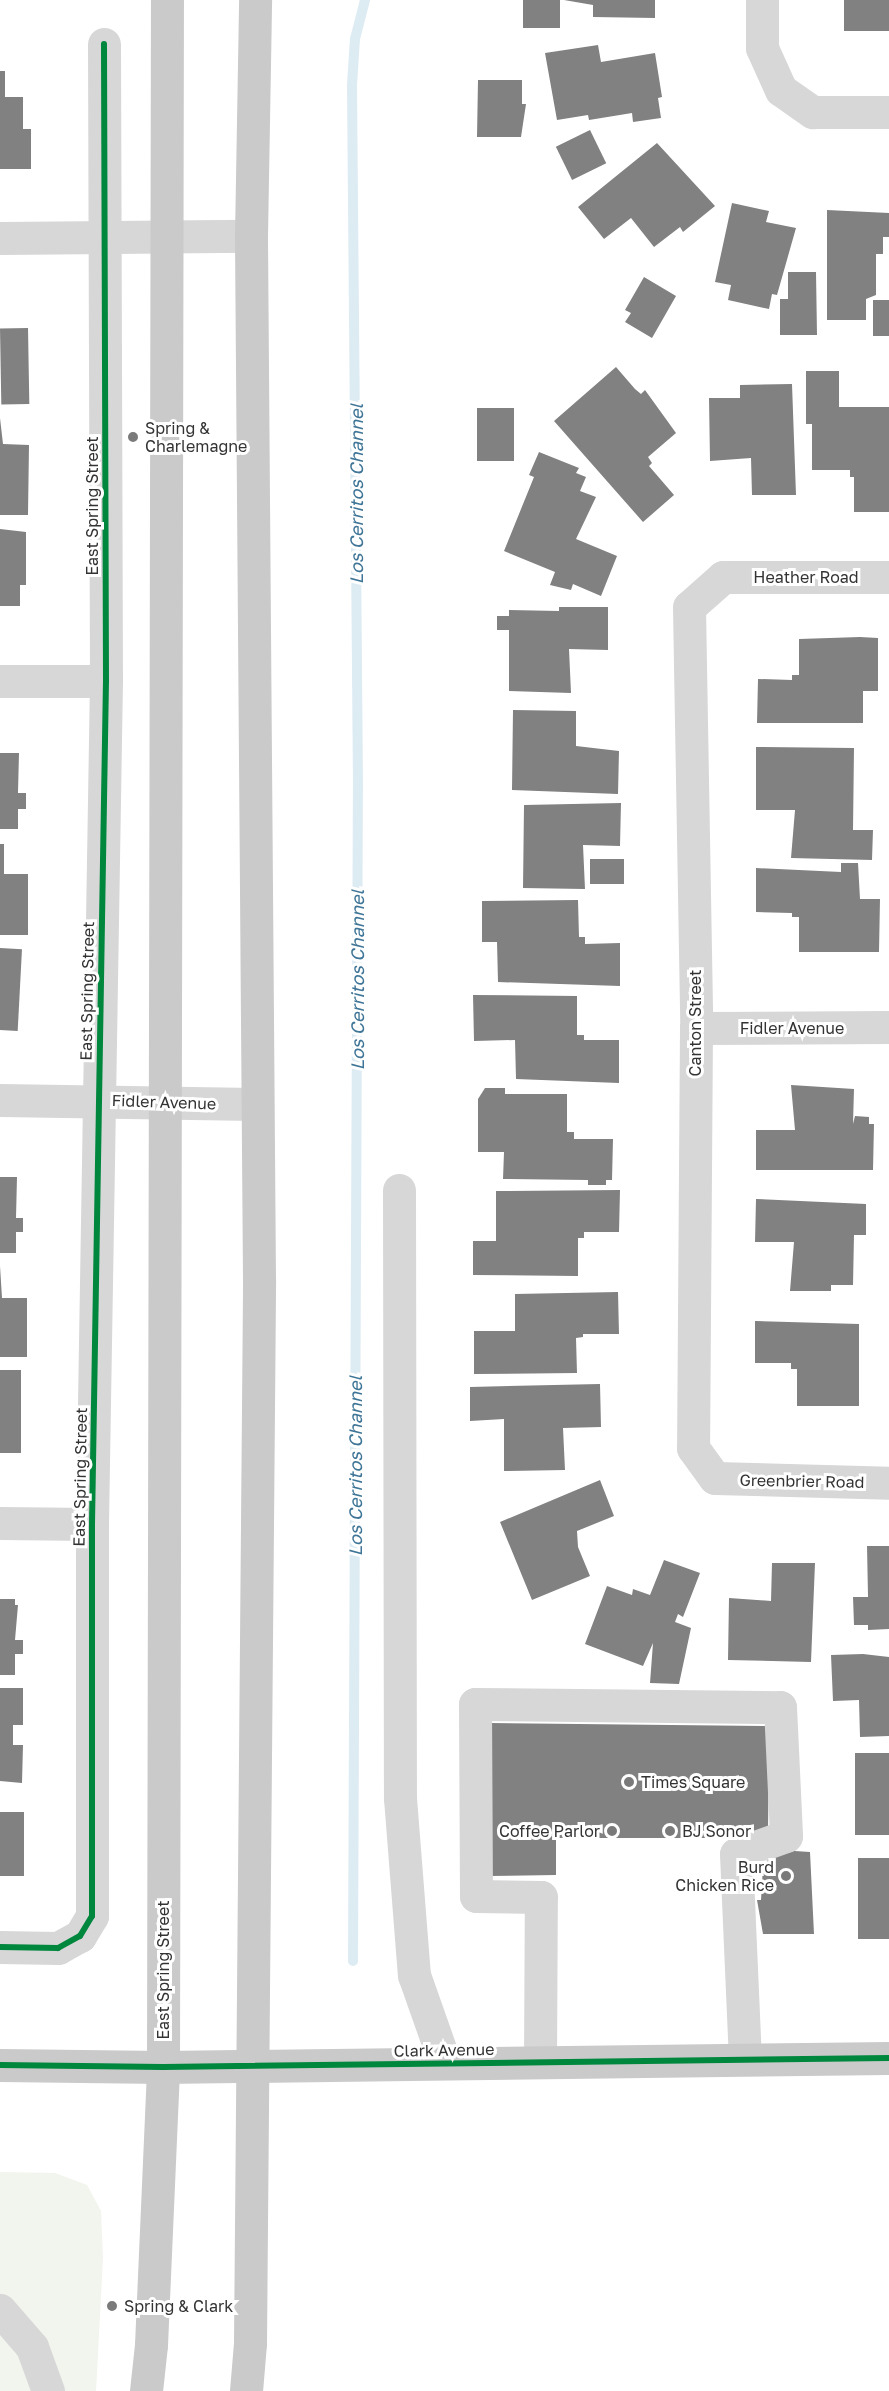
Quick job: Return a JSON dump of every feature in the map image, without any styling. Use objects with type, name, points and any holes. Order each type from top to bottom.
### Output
[{"type":"main road","name":"East Spring Street","points":[[146,2391],[164,2067],[167,0]]},
{"type":"main road","points":[[246,2391],[250,2343],[259,1292],[255,1104],[251,236],[255,11]]},
{"type":"main road","name":"Clark Avenue","points":[[0,2065],[164,2067],[889,2058]]},
{"type":"street","points":[[762,0],[762,48],[781,90],[813,112],[889,112]]},
{"type":"street","name":"East Spring Street","points":[[0,1947],[58,1948],[80,1936],[92,1916],[92,1524],[106,681],[104,44]]},
{"type":"street","points":[[0,238],[251,236]]},
{"type":"street","name":"Heather Road","points":[[723,577],[889,577]]},
{"type":"street","name":"Canton Street","points":[[715,1478],[693,1448],[696,1028],[689,607],[723,577]]},
{"type":"street","points":[[0,681],[106,681]]},
{"type":"street","name":"Fidler Avenue","points":[[696,1028],[889,1027]]},
{"type":"street","name":"Fidler Avenue","points":[[0,1100],[255,1104]]},
{"type":"street","points":[[399,1190],[400,1798],[414,1975],[431,2063]]},
{"type":"street","name":"Greenbrier Road","points":[[715,1478],[889,1483]]},
{"type":"street","points":[[0,1523],[92,1524]]},
{"type":"street","points":[[540,2062],[540,1897],[476,1896],[475,1704],[780,1707],[786,1836],[735,1854],[745,2059]]},
{"type":"street","points":[[0,2310],[32,2347],[48,2391]]},
{"type":"shaded area","points":[[0,2172],[55,2173],[87,2185],[101,2211],[103,2258],[96,2391],[0,2391]]},
{"type":"building","points":[[523,0],[560,0],[560,28],[523,28]]},
{"type":"building","points":[[564,0],[655,0],[655,18],[593,17],[593,5]]},
{"type":"building","points":[[844,0],[889,0],[889,31],[844,31]]},
{"type":"building","points":[[598,45],[601,62],[655,53],[662,97],[658,98],[661,118],[633,122],[632,113],[589,120],[588,115],[557,120],[545,53]]},
{"type":"building","points":[[0,71],[5,71],[5,97],[23,97],[23,129],[31,129],[31,169],[0,169]]},
{"type":"building","points":[[478,80],[522,80],[522,104],[526,104],[521,137],[477,137]]},
{"type":"building","points":[[590,130],[606,163],[572,180],[556,147]]},
{"type":"building","points":[[657,143],[715,206],[683,232],[680,227],[654,247],[631,218],[604,239],[578,207]]},
{"type":"building","points":[[732,203],[769,211],[766,222],[796,228],[777,295],[772,294],[769,309],[728,300],[731,285],[715,282]]},
{"type":"building","points":[[827,210],[889,213],[889,237],[883,237],[883,254],[876,254],[876,295],[866,299],[866,320],[827,320]]},
{"type":"building","points":[[788,272],[816,272],[817,335],[780,335],[780,299],[788,299]]},
{"type":"building","points":[[644,277],[676,296],[652,338],[625,322],[631,313],[625,310]]},
{"type":"building","points":[[873,300],[889,300],[889,336],[873,336]]},
{"type":"building","points":[[0,328],[28,328],[29,404],[1,404]]},
{"type":"building","points":[[616,367],[641,394],[645,390],[676,433],[648,457],[652,463],[649,466],[674,495],[643,522],[554,421]]},
{"type":"building","points":[[806,371],[839,371],[839,407],[889,407],[889,512],[854,512],[854,477],[850,477],[850,470],[812,470],[812,424],[806,424]]},
{"type":"building","points":[[792,384],[796,495],[752,495],[751,458],[710,461],[709,398],[740,398],[740,385]]},
{"type":"building","points":[[477,408],[514,408],[514,461],[477,461]]},
{"type":"building","points":[[0,418],[3,444],[29,445],[28,515],[0,515]]},
{"type":"building","points":[[539,452],[579,468],[576,473],[586,477],[580,491],[596,497],[576,539],[617,556],[601,596],[573,584],[571,590],[550,585],[555,572],[504,551],[534,477],[529,475]]},
{"type":"building","points":[[0,529],[26,532],[26,585],[20,585],[20,606],[0,606]]},
{"type":"building","points":[[559,607],[608,607],[608,650],[569,649],[571,693],[509,691],[509,630],[497,630],[497,616],[509,616],[509,610],[559,611]]},
{"type":"building","points":[[878,638],[878,691],[863,691],[863,723],[757,723],[758,679],[792,680],[792,675],[799,675],[799,639]]},
{"type":"building","points":[[513,710],[576,711],[576,746],[619,751],[618,794],[512,790]]},
{"type":"building","points":[[756,747],[854,748],[853,830],[873,830],[872,860],[791,858],[795,810],[756,810]]},
{"type":"building","points":[[0,753],[19,753],[18,793],[26,793],[26,809],[18,809],[18,829],[0,829]]},
{"type":"building","points":[[621,803],[620,846],[583,845],[585,889],[523,888],[524,805]]},
{"type":"building","points":[[0,844],[4,844],[4,874],[28,874],[28,935],[0,935]]},
{"type":"building","points":[[590,859],[624,859],[624,884],[590,884]]},
{"type":"building","points":[[841,863],[858,863],[860,899],[880,899],[879,952],[799,952],[799,917],[792,917],[792,913],[756,912],[756,868],[841,872]]},
{"type":"building","points":[[578,900],[579,937],[585,937],[585,944],[620,943],[620,986],[498,982],[497,942],[482,942],[482,901]]},
{"type":"building","points":[[0,948],[22,949],[18,1031],[0,1030]]},
{"type":"building","points":[[473,995],[577,996],[577,1035],[584,1035],[584,1040],[619,1040],[619,1083],[516,1079],[515,1040],[474,1041]]},
{"type":"building","points":[[791,1085],[854,1089],[853,1124],[855,1116],[869,1117],[869,1124],[874,1124],[873,1170],[756,1170],[756,1130],[795,1130]]},
{"type":"building","points":[[485,1088],[505,1088],[505,1094],[567,1094],[567,1132],[574,1132],[574,1139],[613,1139],[612,1180],[606,1180],[606,1185],[588,1185],[588,1180],[503,1179],[504,1152],[478,1152],[478,1099]]},
{"type":"building","points":[[0,1177],[17,1177],[16,1218],[23,1218],[23,1232],[16,1232],[16,1253],[0,1253]]},
{"type":"building","points":[[620,1190],[619,1232],[584,1232],[584,1238],[578,1238],[578,1276],[473,1275],[473,1241],[496,1241],[496,1191]]},
{"type":"building","points":[[756,1199],[866,1204],[866,1235],[854,1235],[853,1285],[831,1285],[831,1291],[790,1291],[794,1242],[755,1242]]},
{"type":"building","points":[[0,1266],[2,1298],[27,1298],[27,1357],[0,1357]]},
{"type":"building","points":[[618,1292],[619,1334],[583,1334],[583,1337],[576,1338],[577,1373],[474,1374],[474,1331],[515,1331],[515,1294]]},
{"type":"building","points":[[755,1321],[859,1324],[859,1406],[797,1406],[797,1369],[791,1369],[791,1363],[755,1363]]},
{"type":"building","points":[[0,1370],[21,1370],[21,1453],[0,1453]]},
{"type":"building","points":[[600,1384],[601,1427],[563,1428],[565,1470],[504,1471],[504,1419],[470,1421],[470,1387]]},
{"type":"building","points":[[600,1480],[614,1516],[577,1531],[578,1547],[590,1576],[532,1600],[500,1522]]},
{"type":"building","points":[[867,1546],[889,1546],[889,1629],[868,1630],[868,1625],[854,1625],[853,1597],[868,1597]]},
{"type":"building","points":[[664,1560],[700,1573],[683,1617],[678,1614],[675,1622],[691,1628],[679,1684],[650,1683],[653,1643],[643,1666],[585,1644],[607,1586],[632,1595],[633,1589],[650,1595]]},
{"type":"building","points":[[772,1563],[815,1563],[811,1662],[728,1660],[729,1598],[771,1601]]},
{"type":"building","points":[[0,1599],[15,1599],[15,1605],[18,1605],[15,1640],[23,1640],[23,1654],[15,1654],[15,1675],[0,1675]]},
{"type":"building","points":[[863,1654],[889,1657],[889,1736],[860,1737],[859,1700],[833,1701],[831,1655]]},
{"type":"building","points":[[0,1688],[23,1688],[23,1725],[13,1725],[13,1745],[23,1745],[22,1783],[0,1781]]},
{"type":"building","name":"Times Square","points":[[490,1723],[769,1726],[768,1838],[556,1838],[556,1875],[489,1876]]},
{"type":"building","points":[[855,1753],[889,1753],[889,1835],[855,1835]]},
{"type":"building","points":[[0,1812],[24,1812],[24,1876],[0,1876]]},
{"type":"building","name":"Burd Chicken Rice","points":[[764,1849],[810,1852],[814,1934],[763,1934],[757,1900],[761,1900]]},
{"type":"building","points":[[858,1858],[889,1858],[889,1939],[858,1939]]},
{"type":"waterway","name":"Los Cerritos Channel","points":[[353,1961],[358,787],[352,85],[355,39],[365,0]]},
{"type":"cycle path","points":[[0,1947],[58,1948],[80,1936],[92,1916],[92,1524],[106,681],[104,44]]},
{"type":"cycle path","points":[[0,2065],[163,2067],[889,2058]]},
{"type":"place","name":"Spring & Charlemagne","points":[[133,437]]},
{"type":"place","name":"Times Square","points":[[629,1782]]},
{"type":"place","name":"Coffee Parlor","points":[[612,1831]]},
{"type":"place","name":"BJ Sonor","points":[[670,1831]]},
{"type":"place","name":"Burd Chicken Rice","points":[[786,1876]]},
{"type":"place","name":"Spring & Clark","points":[[112,2306]]}]
